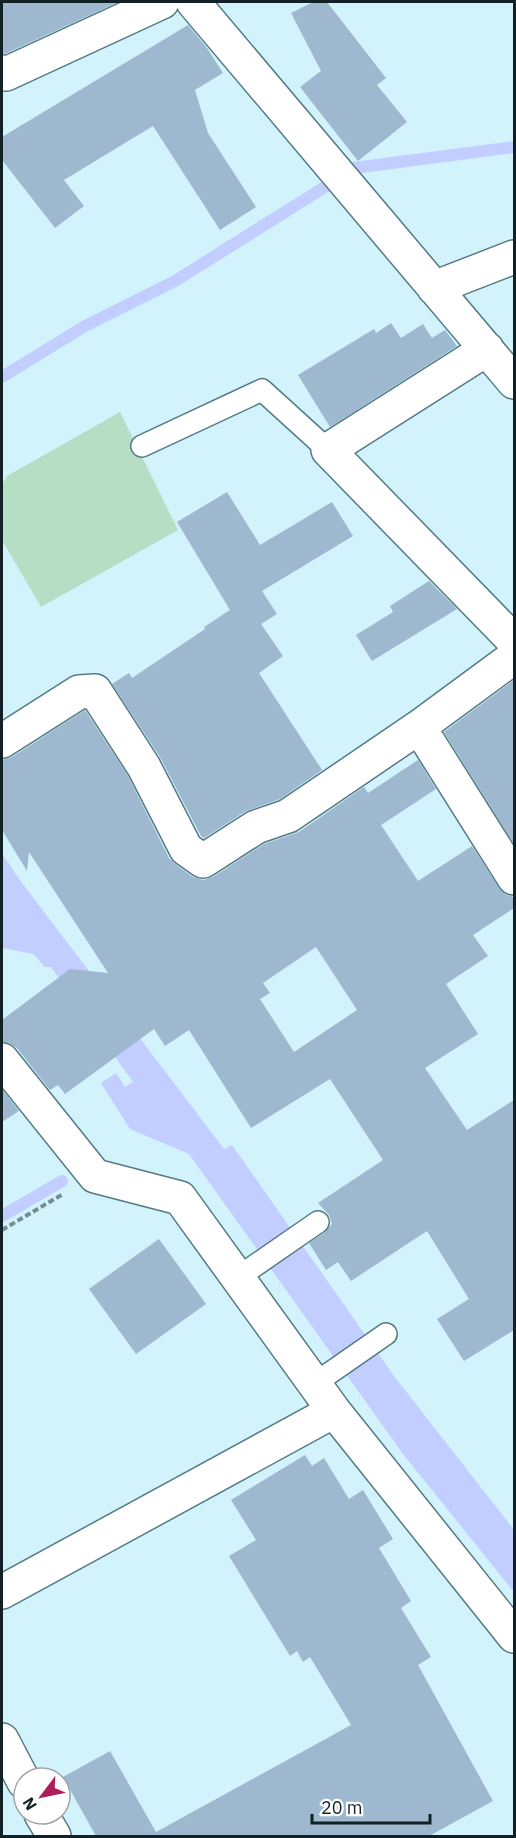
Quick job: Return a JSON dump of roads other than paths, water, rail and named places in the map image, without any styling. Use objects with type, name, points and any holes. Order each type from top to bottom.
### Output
[{"type":"street","points":[[2,72],[6,74],[162,2]]},
{"type":"street","points":[[193,2],[514,382]]},
{"type":"street","points":[[434,288],[514,257]]},
{"type":"street","points":[[487,350],[328,450],[514,641]]},
{"type":"street","points":[[2,741],[79,692],[95,691],[144,766],[186,849],[203,861],[256,827],[288,816],[419,727],[514,657]]},
{"type":"street","points":[[419,727],[514,878]]},
{"type":"street","points":[[2,1060],[95,1176],[180,1198],[247,1271],[322,1378],[334,1411],[514,1636]]},
{"type":"street","points":[[2,1592],[334,1411]]},
{"type":"street","points":[[2,1740],[16,1766]]},
{"type":"lane","points":[[142,446],[262,390],[328,450]]},
{"type":"lane","points":[[247,1271],[318,1222]]},
{"type":"lane","points":[[322,1378],[381,1338]]},
{"type":"water","points":[[2,854],[224,1149],[232,1145],[394,1376],[514,1530],[514,1592],[403,1454],[189,1154],[130,1129],[101,1083],[116,1073],[125,1087],[133,1082],[51,967],[44,967],[34,954],[2,948]]},
{"type":"waterway","points":[[354,168],[514,147]]},
{"type":"waterway","points":[[2,377],[85,326],[175,281],[328,185]]},
{"type":"waterway","points":[[2,1216],[62,1181]]}]
